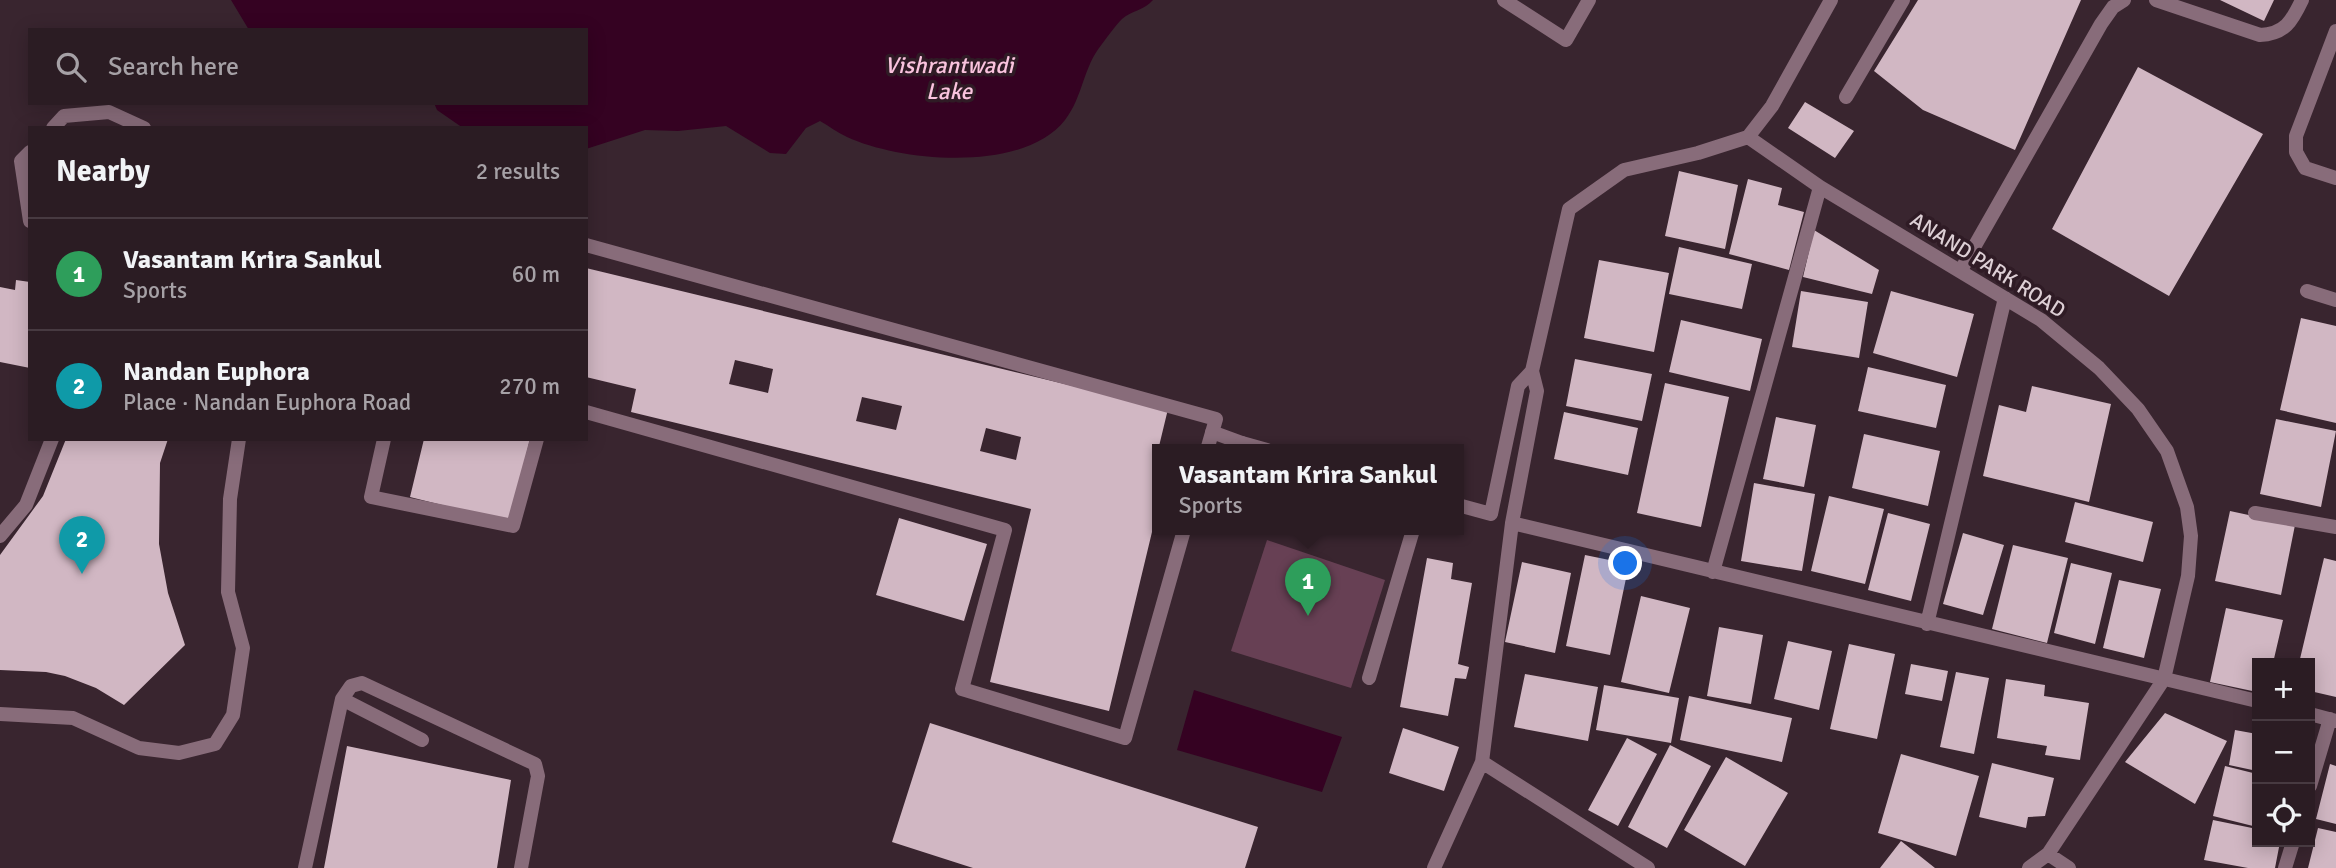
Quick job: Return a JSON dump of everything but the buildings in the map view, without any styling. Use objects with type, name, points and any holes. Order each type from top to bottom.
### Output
[{"type":"street","points":[[1504,0],[1566,40],[1589,0]]},
{"type":"street","points":[[1434,868],[1482,762],[1511,523],[1537,391],[1532,371],[1569,209],[1624,170],[1698,153],[1748,137],[1772,106],[1830,0]]},
{"type":"street","points":[[1846,97],[1903,0]]},
{"type":"street","points":[[1961,270],[2101,24],[2113,7],[2124,0]]},
{"type":"street","points":[[2156,0],[2260,35],[2277,34],[2288,26],[2302,0]]},
{"type":"street","points":[[2336,32],[2296,136],[2296,152],[2305,167],[2336,178]]},
{"type":"street","points":[[55,126],[64,116],[109,112],[140,126]]},
{"type":"street","name":"ANAND PARK ROAD","points":[[1748,137],[1820,187],[2040,320],[2099,368],[2138,409],[2167,451],[2187,507],[2191,536],[2188,576],[2164,679],[2048,854],[2029,868]]},
{"type":"street","points":[[28,154],[21,161],[28,208]]},
{"type":"street","points":[[1713,572],[1820,187]]},
{"type":"street","points":[[588,246],[1216,419],[1209,444]]},
{"type":"street","points":[[2307,291],[2336,300]]},
{"type":"street","points":[[1927,624],[2005,298]]},
{"type":"street","points":[[1464,507],[1491,514],[1518,386],[1532,371]]},
{"type":"street","points":[[588,413],[1005,530],[962,689],[1125,738],[1183,535]]},
{"type":"street","points":[[1212,432],[1246,444]]},
{"type":"street","points":[[0,536],[26,505],[51,441]]},
{"type":"street","points":[[0,714],[74,718],[139,748],[179,753],[215,744],[233,715],[243,648],[228,592],[230,499],[239,441]]},
{"type":"street","points":[[384,441],[371,497],[513,526],[536,441]]},
{"type":"street","points":[[2255,513],[2336,527]]},
{"type":"street","points":[[1511,523],[2252,700]]},
{"type":"street","points":[[1369,678],[1412,535]]},
{"type":"street","points":[[305,868],[342,699],[351,687],[362,683],[373,685],[535,764],[538,776],[521,868]]},
{"type":"street","points":[[342,699],[422,740]]},
{"type":"street","points":[[2311,784],[2333,720],[2315,715]]},
{"type":"street","points":[[1482,762],[1648,868]]},
{"type":"street","points":[[2285,868],[2291,847]]},
{"type":"street","points":[[2048,854],[2068,868]]},
{"type":"shaded area","points":[[1267,540],[1385,580],[1351,688],[1231,651]]},
{"type":"water","name":"Vishrantwadi Lake","points":[[231,0],[1153,0],[1119,22],[1091,62],[1071,111],[1046,137],[1021,149],[961,158],[929,157],[870,146],[820,121],[806,128],[786,154],[770,153],[726,126],[678,131],[645,130],[588,148],[588,126],[460,126],[437,110],[435,105],[588,105],[588,28],[248,28]]},
{"type":"water","points":[[1194,690],[1342,737],[1322,792],[1177,750]]},
{"type":"place","name":"Nandan Euphora","points":[[82,574]]},
{"type":"place","name":"Vasantam Krira Sankul","points":[[1308,616]]}]
